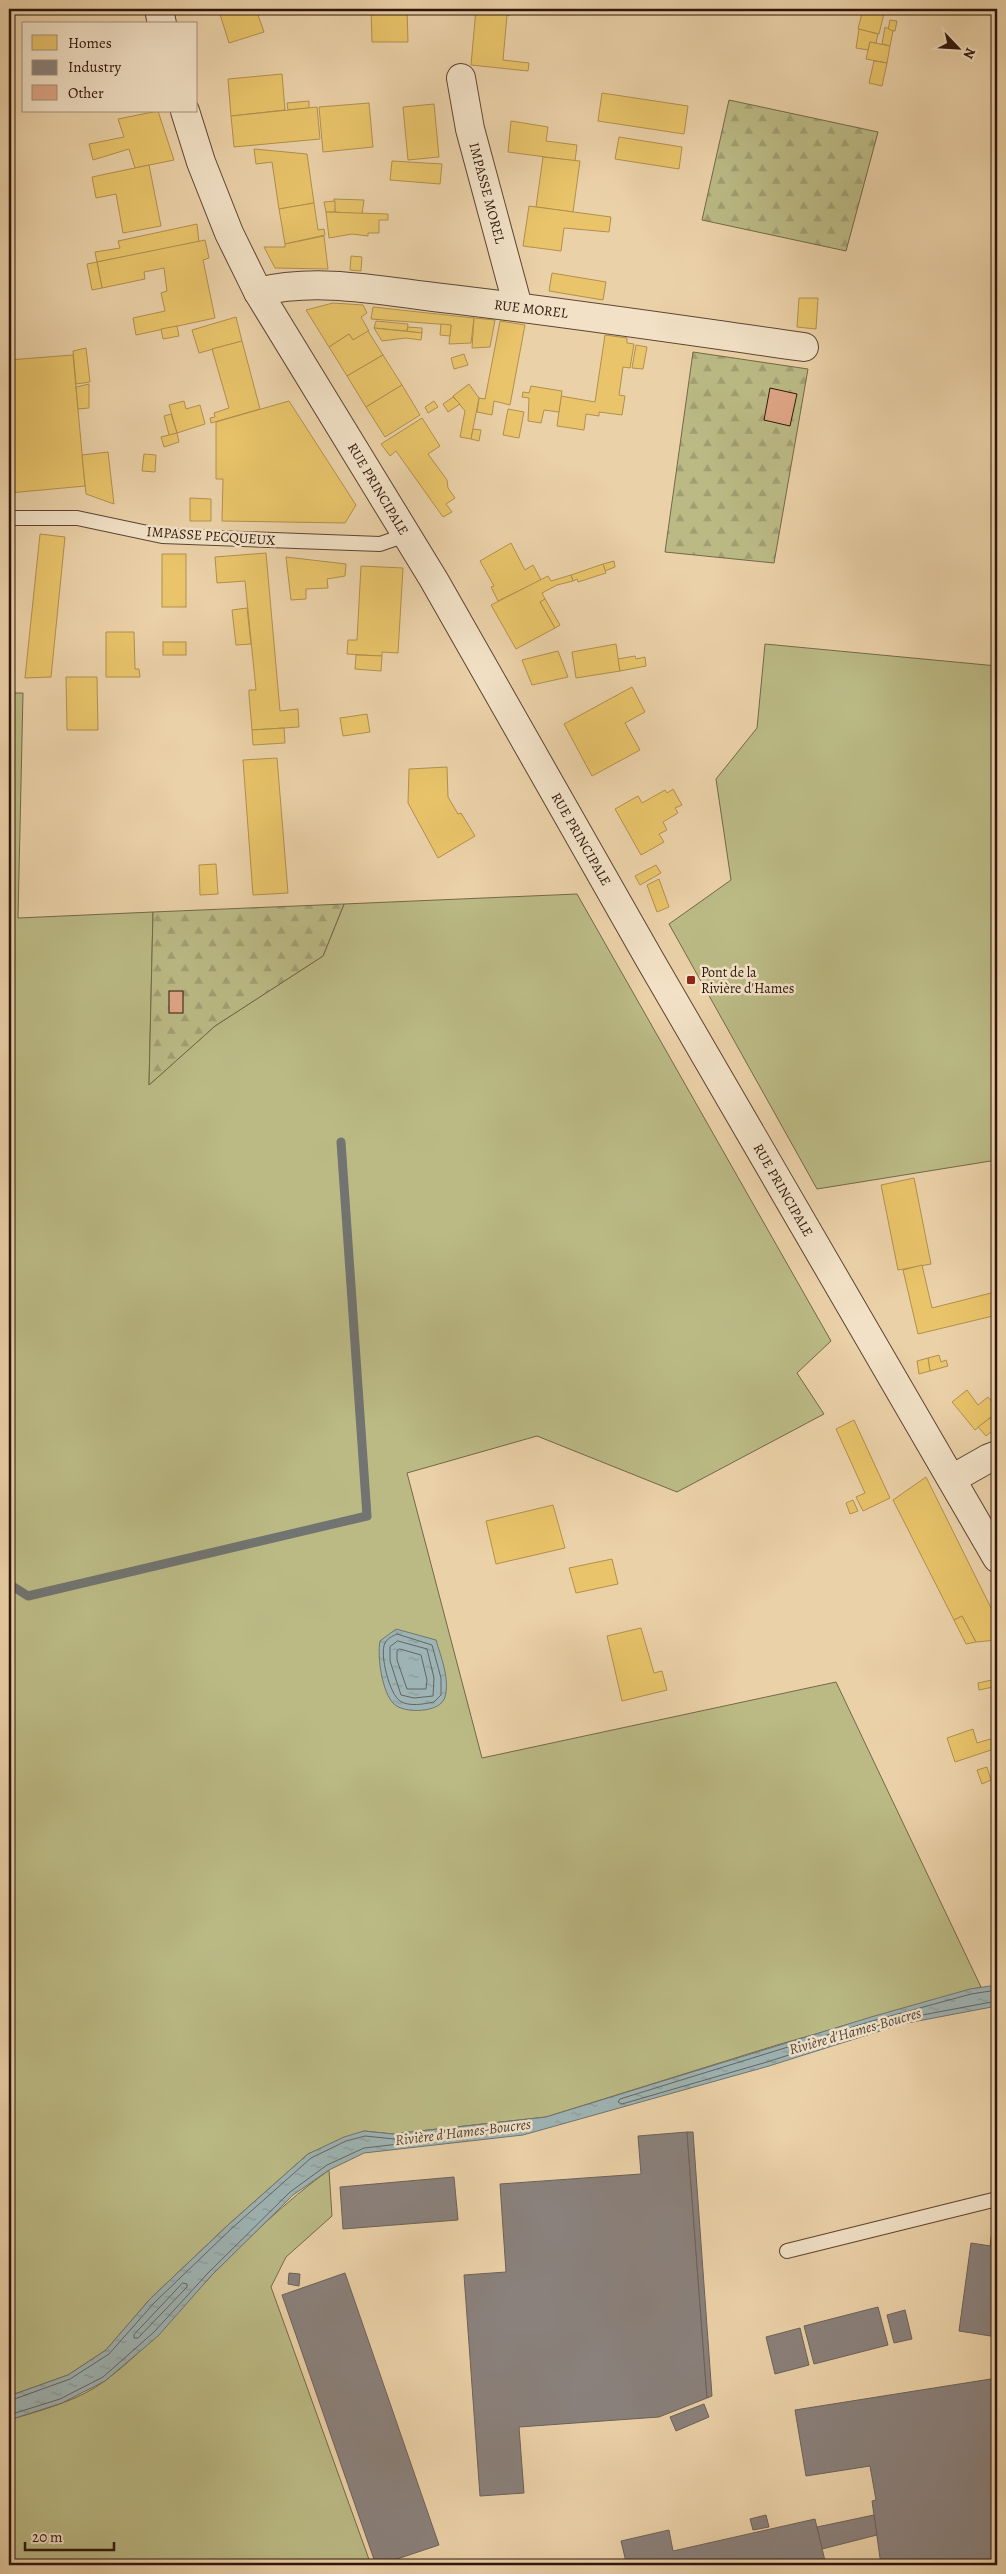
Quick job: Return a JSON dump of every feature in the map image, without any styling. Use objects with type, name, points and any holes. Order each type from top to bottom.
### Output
[{"type":"street","points":[[159,9],[162,22]]},
{"type":"street","name":"IMPASSE MOREL","points":[[461,78],[470,129],[518,307]]},
{"type":"street","name":"RUE PRINCIPALE","points":[[185,112],[201,162],[229,233],[258,292],[406,535],[828,1269],[952,1478],[997,1558]]},
{"type":"street","name":"RUE MOREL","points":[[258,292],[283,286],[342,287],[518,307],[804,347]]},
{"type":"street","points":[[952,1478],[988,1458],[997,1456]]},
{"type":"lane","name":"IMPASSE PECQUEUX","points":[[15,518],[78,518],[162,536],[380,544],[406,535]]},
{"type":"lane","points":[[787,2251],[997,2199]]},
{"type":"green space","points":[[729,100],[878,132],[846,251],[702,220]]},
{"type":"green space","points":[[693,352],[808,369],[774,563],[665,552]]},
{"type":"green space","points":[[765,644],[997,666],[997,1160],[817,1189],[669,924],[731,880],[716,779],[757,728]]},
{"type":"green space","points":[[9,693],[23,693],[18,918],[153,912],[149,1085],[215,1026],[323,956],[344,904],[577,894],[831,1341],[797,1373],[824,1414],[677,1492],[537,1436],[407,1473],[482,1758],[836,1682],[981,1987],[777,2045],[546,2117],[393,2134],[364,2131],[308,2154],[228,2225],[150,2299],[106,2350],[68,2375],[9,2396]]},
{"type":"green space","points":[[344,904],[323,956],[215,1026],[149,1085],[153,912]]},
{"type":"green space","points":[[329,2170],[332,2216],[286,2257],[271,2287],[371,2565],[9,2565],[9,2420],[72,2399],[106,2380],[148,2343],[253,2234],[298,2194]]},
{"type":"water","points":[[396,1629],[436,1640],[446,1683],[445,1697],[437,1706],[422,1710],[406,1709],[394,1704],[386,1692],[381,1674],[380,1641]]},
{"type":"water","name":"Rivière d'Hames-Boucres","points":[[997,1985],[997,2006],[902,2024],[769,2066],[523,2135],[364,2153],[329,2170],[293,2195],[211,2276],[158,2336],[105,2381],[62,2403],[9,2420],[9,2396],[68,2375],[106,2350],[150,2299],[228,2225],[308,2154],[344,2137],[364,2131],[393,2134],[546,2117],[871,2017],[970,1989]]},
{"type":"building: Homes","points":[[211,9],[256,9],[264,32],[229,43],[219,11],[212,14]]},
{"type":"building: Homes","points":[[371,9],[407,9],[408,42],[372,42]]},
{"type":"building: Homes","points":[[476,9],[510,9],[509,16],[507,15],[503,60],[529,63],[528,71],[471,65]]},
{"type":"building: Homes","points":[[863,9],[885,9],[879,34],[858,29]]},
{"type":"building: Homes","points":[[890,20],[897,21],[895,31],[888,30]]},
{"type":"building: Homes","points":[[885,27],[893,31],[890,46],[882,44]]},
{"type":"building: Homes","points":[[859,29],[878,34],[876,43],[870,42],[868,50],[856,48]]},
{"type":"building: Homes","points":[[870,42],[890,46],[887,63],[866,59]]},
{"type":"building: Homes","points":[[874,61],[887,63],[882,86],[869,83]]},
{"type":"building: Homes","points":[[282,74],[285,110],[231,116],[228,79]]},
{"type":"building: Homes","points":[[602,93],[688,106],[684,134],[598,121]]},
{"type":"building: Homes","points":[[309,101],[309,108],[288,110],[287,103]]},
{"type":"building: Homes","points":[[369,103],[373,147],[323,152],[319,107]]},
{"type":"building: Homes","points":[[434,104],[439,157],[408,160],[403,107]]},
{"type":"building: Homes","points":[[317,107],[320,139],[234,147],[231,116]]},
{"type":"building: Homes","points":[[158,112],[174,160],[135,168],[129,149],[93,160],[89,144],[124,137],[118,119]]},
{"type":"building: Homes","points":[[511,121],[548,127],[546,141],[577,145],[575,161],[508,152]]},
{"type":"building: Homes","points":[[619,137],[682,147],[679,169],[615,159]]},
{"type":"building: Homes","points":[[254,149],[307,154],[314,203],[279,209],[272,162],[256,164]]},
{"type":"building: Homes","points":[[543,157],[580,161],[573,212],[536,207]]},
{"type":"building: Homes","points":[[392,161],[442,164],[440,184],[390,180]]},
{"type":"building: Homes","points":[[149,165],[161,226],[123,233],[116,194],[96,198],[92,177]]},
{"type":"building: Homes","points":[[334,199],[364,200],[362,214],[335,212]]},
{"type":"building: Homes","points":[[335,201],[335,212],[326,212],[324,202]]},
{"type":"building: Homes","points":[[314,203],[318,230],[324,229],[325,235],[285,244],[279,209]]},
{"type":"building: Homes","points":[[529,206],[611,217],[609,232],[564,228],[561,251],[523,246]]},
{"type":"building: Homes","points":[[326,212],[388,214],[388,220],[379,220],[379,233],[368,233],[368,236],[352,234],[329,238]]},
{"type":"building: Homes","points":[[197,224],[199,242],[97,262],[95,252],[120,248],[118,241]]},
{"type":"building: Homes","points":[[324,236],[328,269],[275,268],[264,247],[285,247],[285,244]]},
{"type":"building: Homes","points":[[205,240],[209,258],[203,260],[215,318],[136,335],[133,318],[165,311],[161,293],[167,291],[164,268],[144,272],[145,279],[102,288],[97,262]]},
{"type":"building: Homes","points":[[351,256],[362,257],[361,271],[350,270]]},
{"type":"building: Homes","points":[[97,262],[102,288],[92,290],[87,264]]},
{"type":"building: Homes","points":[[552,273],[606,282],[603,300],[549,291]]},
{"type":"building: Homes","points":[[799,298],[818,298],[816,329],[797,327]]},
{"type":"building: Homes","points":[[333,303],[363,305],[367,313],[361,317],[369,331],[353,340],[349,334],[329,347],[306,310]]},
{"type":"building: Homes","points":[[373,307],[474,318],[471,343],[449,344],[451,325],[371,319]]},
{"type":"building: Homes","points":[[236,317],[242,341],[199,353],[192,330]]},
{"type":"building: Homes","points":[[474,318],[495,320],[490,347],[472,348]]},
{"type":"building: Homes","points":[[376,321],[408,324],[407,331],[374,328]]},
{"type":"building: Homes","points":[[500,321],[525,325],[510,405],[494,401],[492,415],[477,412],[479,398],[485,399]]},
{"type":"building: Homes","points":[[441,324],[451,325],[450,336],[440,335]]},
{"type":"building: Homes","points":[[177,326],[179,336],[163,339],[161,329]]},
{"type":"building: Homes","points":[[408,327],[422,328],[422,333],[407,331]]},
{"type":"building: Homes","points":[[374,328],[422,333],[421,340],[406,338],[382,341]]},
{"type":"building: Homes","points":[[368,331],[383,355],[347,376],[329,347],[349,334],[353,340]]},
{"type":"building: Homes","points":[[605,335],[627,338],[627,343],[634,344],[630,368],[623,367],[619,395],[625,396],[622,415],[599,412],[599,416],[586,414],[584,430],[557,426],[561,396],[595,402]]},
{"type":"building: Homes","points":[[242,341],[260,409],[211,423],[210,418],[215,417],[214,413],[229,408],[212,349]]},
{"type":"building: Homes","points":[[636,345],[647,347],[643,369],[632,368]]},
{"type":"building: Homes","points":[[86,348],[90,382],[76,384],[73,351]]},
{"type":"building: Homes","points":[[464,354],[468,365],[454,369],[451,358]]},
{"type":"building: Homes","points":[[73,355],[85,486],[9,493],[9,360]]},
{"type":"building: Homes","points":[[383,355],[402,385],[366,407],[347,376]]},
{"type":"building: Homes","points":[[89,384],[89,408],[78,409],[76,387]]},
{"type":"building: Homes","points":[[469,384],[479,398],[471,439],[460,437],[465,411],[453,396]]},
{"type":"building: Homes","points":[[402,385],[420,415],[385,437],[366,407]]},
{"type":"building: Homes","points":[[531,386],[562,391],[559,412],[544,410],[541,423],[528,421],[529,398],[522,397],[523,392],[529,393]]},
{"type":"building: Homes","points":[[453,397],[460,404],[448,412],[443,404]]},
{"type":"building: Homes","points":[[184,401],[186,409],[200,405],[205,424],[177,433],[169,405]]},
{"type":"building: Homes","points":[[289,401],[356,505],[345,523],[222,521],[223,479],[216,479],[216,422]]},
{"type":"building: Homes","points":[[434,401],[438,407],[428,413],[425,407]]},
{"type":"building: Homes","points":[[508,409],[524,412],[519,438],[503,435]]},
{"type":"building: Homes","points":[[171,414],[177,433],[169,435],[164,416]]},
{"type":"building: Homes","points":[[422,418],[440,446],[428,454],[447,480],[448,488],[455,498],[446,504],[452,512],[443,517],[396,451],[390,456],[381,444]]},
{"type":"building: Homes","points":[[473,429],[481,430],[479,441],[471,439]]},
{"type":"building: Homes","points":[[177,433],[179,442],[164,447],[161,437]]},
{"type":"building: Homes","points":[[108,452],[114,504],[86,494],[82,455]]},
{"type":"building: Homes","points":[[144,454],[156,455],[155,472],[142,471]]},
{"type":"building: Homes","points":[[190,498],[211,499],[211,521],[190,521]]},
{"type":"building: Homes","points":[[40,534],[65,537],[51,677],[25,678]]},
{"type":"building: Homes","points":[[511,543],[525,570],[533,565],[541,580],[498,601],[491,587],[494,586],[480,561]]},
{"type":"building: Homes","points":[[266,553],[280,711],[298,709],[299,727],[252,730],[249,690],[256,690],[245,581],[217,583],[215,557]]},
{"type":"building: Homes","points":[[162,554],[186,554],[186,607],[162,607]]},
{"type":"building: Homes","points":[[286,557],[346,564],[345,576],[327,579],[328,588],[306,589],[306,599],[291,600]]},
{"type":"building: Homes","points":[[614,561],[615,567],[605,571],[603,564]]},
{"type":"building: Homes","points":[[603,564],[606,573],[578,582],[577,579],[573,581],[571,575]]},
{"type":"building: Homes","points":[[361,566],[403,568],[398,653],[382,652],[382,656],[347,654],[348,640],[357,640]]},
{"type":"building: Homes","points":[[571,575],[573,581],[557,585],[542,593],[545,599],[540,602],[555,628],[516,649],[491,605],[548,576],[551,581]]},
{"type":"building: Homes","points":[[545,599],[560,625],[555,628],[540,602]]},
{"type":"building: Homes","points":[[247,608],[251,644],[236,645],[232,610]]},
{"type":"building: Homes","points":[[106,632],[134,632],[135,669],[139,669],[140,677],[106,677]]},
{"type":"building: Homes","points":[[163,642],[186,642],[186,655],[163,655]]},
{"type":"building: Homes","points":[[616,644],[620,671],[576,678],[572,652]]},
{"type":"building: Homes","points":[[558,651],[568,677],[532,685],[522,660]]},
{"type":"building: Homes","points":[[356,655],[382,656],[381,671],[355,669]]},
{"type":"building: Homes","points":[[635,656],[636,659],[645,657],[646,666],[620,671],[618,659]]},
{"type":"building: Homes","points":[[66,677],[97,677],[98,730],[67,730]]},
{"type":"building: Homes","points":[[632,687],[645,712],[625,723],[640,750],[592,776],[564,724]]},
{"type":"building: Homes","points":[[367,714],[370,732],[343,736],[340,718]]},
{"type":"building: Homes","points":[[284,728],[285,743],[253,745],[252,730]]},
{"type":"building: Homes","points":[[277,758],[288,893],[253,895],[243,760]]},
{"type":"building: Homes","points":[[447,767],[448,797],[458,814],[461,813],[475,836],[438,858],[408,803],[409,769]]},
{"type":"building: Homes","points":[[673,789],[682,805],[675,808],[678,813],[663,822],[667,830],[659,834],[664,842],[641,855],[615,809],[638,796],[642,803],[665,790],[667,793]]},
{"type":"building: Homes","points":[[216,864],[218,894],[200,895],[199,865]]},
{"type":"building: Homes","points":[[656,865],[661,873],[640,885],[635,876]]},
{"type":"building: Homes","points":[[659,879],[669,907],[657,912],[647,885]]},
{"type":"building: Homes","points":[[914,1178],[931,1264],[898,1270],[881,1185]]},
{"type":"building: Homes","points":[[922,1265],[932,1308],[995,1292],[997,1315],[918,1334],[903,1270]]},
{"type":"building: Homes","points":[[939,1355],[941,1362],[946,1360],[948,1366],[930,1371],[928,1358]]},
{"type":"building: Homes","points":[[928,1358],[930,1371],[919,1374],[917,1361]]},
{"type":"building: Homes","points":[[967,1390],[978,1405],[988,1397],[997,1408],[997,1412],[975,1430],[952,1402]]},
{"type":"building: Homes","points":[[990,1418],[997,1427],[986,1436],[978,1427]]},
{"type":"building: Homes","points":[[854,1420],[890,1498],[863,1511],[856,1497],[865,1493],[836,1429]]},
{"type":"building: Homes","points":[[926,1477],[997,1620],[997,1640],[976,1642],[962,1616],[954,1620],[893,1500]]},
{"type":"building: Homes","points":[[853,1500],[858,1511],[850,1514],[846,1503]]},
{"type":"building: Homes","points":[[553,1505],[565,1548],[496,1564],[486,1521]]},
{"type":"building: Homes","points":[[612,1559],[618,1584],[576,1593],[569,1568]]},
{"type":"building: Homes","points":[[962,1616],[976,1642],[966,1644],[954,1620]]},
{"type":"building: Homes","points":[[641,1628],[654,1673],[662,1671],[667,1690],[622,1701],[607,1636]]},
{"type":"building: Homes","points":[[992,1680],[994,1686],[997,1685],[997,1698],[993,1687],[979,1690],[978,1683]]},
{"type":"building: Homes","points":[[973,1729],[977,1743],[997,1737],[997,1748],[955,1762],[947,1738]]},
{"type":"building: Homes","points":[[987,1767],[991,1780],[982,1784],[977,1770]]},
{"type":"building: Industry","points":[[687,2132],[707,2398],[659,2417],[519,2427],[524,2493],[480,2496],[464,2275],[506,2272],[500,2184],[641,2174],[638,2136]]},
{"type":"building: Industry","points":[[687,2132],[693,2132],[712,2396],[707,2398]]},
{"type":"building: Industry","points":[[454,2177],[458,2220],[343,2229],[340,2187]]},
{"type":"building: Industry","points":[[992,2231],[997,2231],[997,2247],[990,2246]]},
{"type":"building: Industry","points":[[971,2243],[997,2247],[997,2337],[959,2331]]},
{"type":"building: Industry","points":[[289,2273],[300,2274],[299,2286],[288,2284]]},
{"type":"building: Industry","points":[[345,2273],[439,2545],[379,2565],[376,2565],[282,2295]]},
{"type":"building: Industry","points":[[878,2307],[888,2345],[814,2364],[804,2326]]},
{"type":"building: Industry","points":[[905,2310],[912,2339],[894,2343],[887,2315]]},
{"type":"building: Industry","points":[[800,2328],[809,2365],[775,2374],[766,2337]]},
{"type":"building: Industry","points":[[997,2378],[997,2565],[881,2565],[872,2501],[876,2500],[870,2466],[806,2476],[795,2410]]},
{"type":"building: Industry","points":[[704,2404],[709,2417],[676,2431],[670,2417]]},
{"type":"building: Industry","points":[[766,2515],[769,2527],[753,2530],[750,2519]]},
{"type":"building: Industry","points":[[874,2515],[877,2535],[822,2549],[817,2527]]},
{"type":"building: Industry","points":[[815,2519],[826,2565],[613,2565],[626,2562],[621,2541],[669,2530],[673,2551]]},
{"type":"building: Other","points":[[770,388],[797,394],[790,426],[764,420]]},
{"type":"building: Other","points":[[169,991],[183,991],[183,1013],[169,1013]]},
{"type":"waterway","points":[[9,1584],[28,1596],[367,1516],[341,1142]]},
{"type":"place","name":"Pont de la Rivière d'Hames","points":[[691,980]]}]
